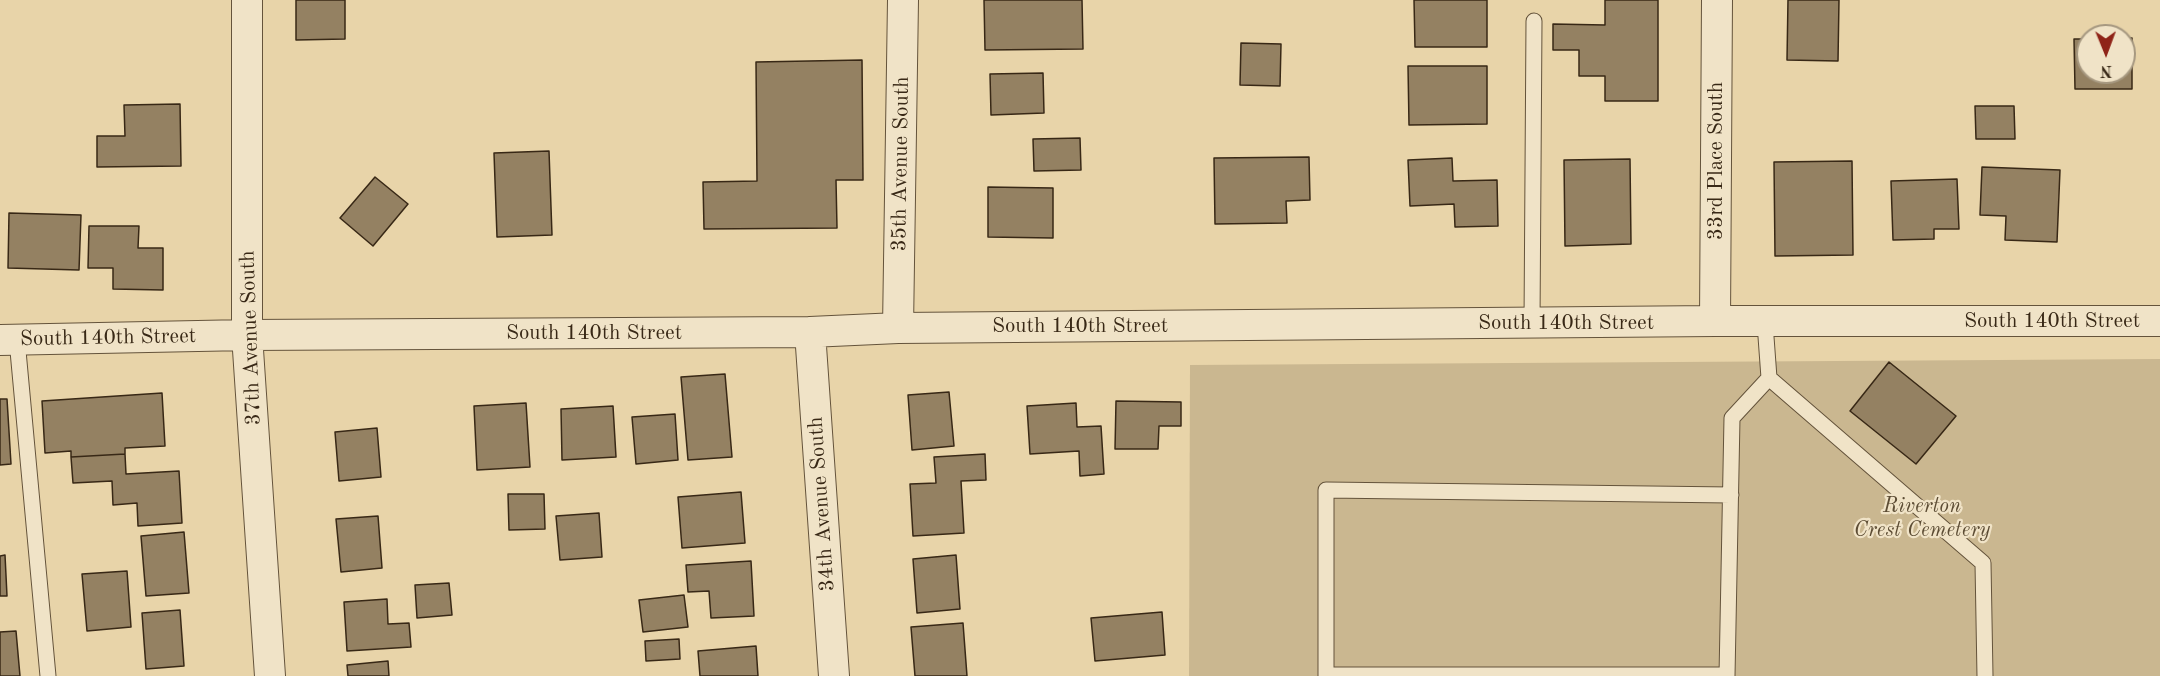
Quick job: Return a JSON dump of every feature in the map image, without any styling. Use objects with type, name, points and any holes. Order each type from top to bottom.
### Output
[{"type":"street","name":"37th Avenue South","points":[[248,0],[247,335],[270,676]]},
{"type":"street","name":"35th Avenue South","points":[[898,328],[903,0]]},
{"type":"street","name":"33rd Place South","points":[[1715,321],[1717,0]]},
{"type":"street","name":"South 140th Street","points":[[8,340],[247,335],[810,332],[898,328],[1715,321],[1766,323],[2160,321]]},
{"type":"street","name":"34th Avenue South","points":[[810,332],[834,676]]},
{"type":"lane","points":[[1532,323],[1534,21]]},
{"type":"lane","points":[[1731,495],[1326,490],[1326,676],[1727,676],[1731,495],[1732,418],[1769,378],[1766,323]]},
{"type":"lane","points":[[8,340],[48,676]]},
{"type":"lane","points":[[1769,378],[1983,563],[1984,676]]},
{"type":"green space","name":"Riverton Crest Cemetery","points":[[2160,359],[2160,676],[1189,676],[1190,365]]},
{"type":"building","points":[[296,0],[345,0],[345,39],[296,40]]},
{"type":"building","points":[[984,0],[1082,0],[1083,49],[985,50]]},
{"type":"building","points":[[1414,0],[1487,0],[1487,47],[1415,47]]},
{"type":"building","points":[[1605,0],[1658,0],[1658,101],[1605,101],[1605,76],[1579,76],[1579,50],[1553,50],[1553,24],[1605,25]]},
{"type":"building","points":[[1788,0],[1839,0],[1838,61],[1787,60]]},
{"type":"building","points":[[2074,39],[2076,39],[2076,84],[2132,84],[2132,89],[2075,89]]},
{"type":"building","points":[[1241,43],[1281,44],[1280,86],[1240,85]]},
{"type":"building","points":[[862,60],[863,180],[836,180],[837,228],[704,229],[703,182],[757,181],[756,62]]},
{"type":"building","points":[[1408,66],[1487,66],[1487,124],[1409,125]]},
{"type":"building","points":[[1043,73],[1044,113],[991,115],[990,74]]},
{"type":"building","points":[[180,104],[181,166],[97,167],[97,136],[125,136],[124,105]]},
{"type":"building","points":[[1975,106],[2014,106],[2015,139],[1976,139]]},
{"type":"building","points":[[1080,138],[1081,170],[1034,171],[1033,139]]},
{"type":"building","points":[[549,151],[552,235],[497,237],[494,153]]},
{"type":"building","points":[[1309,157],[1310,200],[1286,201],[1287,223],[1215,224],[1214,158]]},
{"type":"building","points":[[1452,158],[1453,181],[1497,180],[1498,226],[1455,227],[1454,204],[1410,206],[1408,160]]},
{"type":"building","points":[[1630,159],[1631,244],[1565,246],[1564,160]]},
{"type":"building","points":[[1852,161],[1853,255],[1775,256],[1774,162]]},
{"type":"building","points":[[1982,167],[2060,170],[2057,242],[2005,240],[2006,216],[1980,215]]},
{"type":"building","points":[[375,177],[408,204],[373,246],[340,218]]},
{"type":"building","points":[[1957,179],[1959,229],[1934,229],[1934,239],[1893,240],[1891,181]]},
{"type":"building","points":[[988,187],[1053,188],[1053,238],[988,237]]},
{"type":"building","points":[[9,213],[81,215],[79,270],[8,268]]},
{"type":"building","points":[[89,226],[139,226],[138,248],[163,248],[163,290],[113,289],[113,268],[88,268]]},
{"type":"building","points":[[1889,362],[1956,416],[1916,464],[1850,411]]},
{"type":"building","points":[[725,374],[732,457],[688,460],[681,377]]},
{"type":"building","points":[[949,392],[954,446],[912,450],[908,395]]},
{"type":"building","points":[[162,393],[165,446],[125,448],[125,454],[71,457],[71,451],[45,453],[42,401]]},
{"type":"building","points":[[0,399],[7,399],[11,464],[0,465]]},
{"type":"building","points":[[1116,401],[1181,402],[1181,426],[1159,426],[1158,449],[1115,449]]},
{"type":"building","points":[[526,403],[530,467],[477,470],[474,406]]},
{"type":"building","points":[[1076,403],[1077,427],[1101,426],[1104,474],[1080,476],[1079,451],[1030,454],[1027,406]]},
{"type":"building","points":[[613,406],[616,457],[562,460],[561,409]]},
{"type":"building","points":[[675,414],[678,460],[636,464],[632,417]]},
{"type":"building","points":[[377,428],[381,477],[339,481],[335,432]]},
{"type":"building","points":[[125,454],[126,474],[179,471],[182,523],[138,526],[137,503],[113,505],[112,481],[73,483],[71,457]]},
{"type":"building","points":[[985,454],[986,480],[961,481],[964,533],[913,536],[910,484],[936,483],[934,457]]},
{"type":"building","points":[[741,492],[745,543],[682,548],[678,497]]},
{"type":"building","points":[[508,494],[544,494],[545,529],[509,530]]},
{"type":"building","points":[[599,513],[602,557],[560,560],[556,516]]},
{"type":"building","points":[[378,516],[382,568],[341,572],[336,519]]},
{"type":"building","points":[[184,532],[189,593],[146,596],[141,536]]},
{"type":"building","points":[[5,555],[7,596],[0,596],[0,556]]},
{"type":"building","points":[[956,555],[960,609],[917,613],[913,559]]},
{"type":"building","points":[[751,561],[754,616],[711,618],[709,591],[688,592],[686,565]]},
{"type":"building","points":[[127,571],[131,627],[87,631],[82,574]]},
{"type":"building","points":[[449,583],[452,615],[417,618],[415,585]]},
{"type":"building","points":[[684,595],[688,627],[643,632],[639,600]]},
{"type":"building","points":[[387,599],[388,624],[409,623],[411,647],[347,651],[344,602]]},
{"type":"building","points":[[180,610],[184,666],[146,669],[142,613]]},
{"type":"building","points":[[1162,612],[1165,655],[1095,661],[1091,618]]},
{"type":"building","points":[[963,623],[967,676],[915,676],[911,627]]},
{"type":"building","points":[[16,631],[20,676],[0,676],[0,632]]},
{"type":"building","points":[[679,639],[680,659],[646,661],[645,641]]},
{"type":"building","points":[[756,646],[758,676],[700,676],[698,651]]},
{"type":"building","points":[[388,661],[389,676],[348,676],[347,665]]}]
